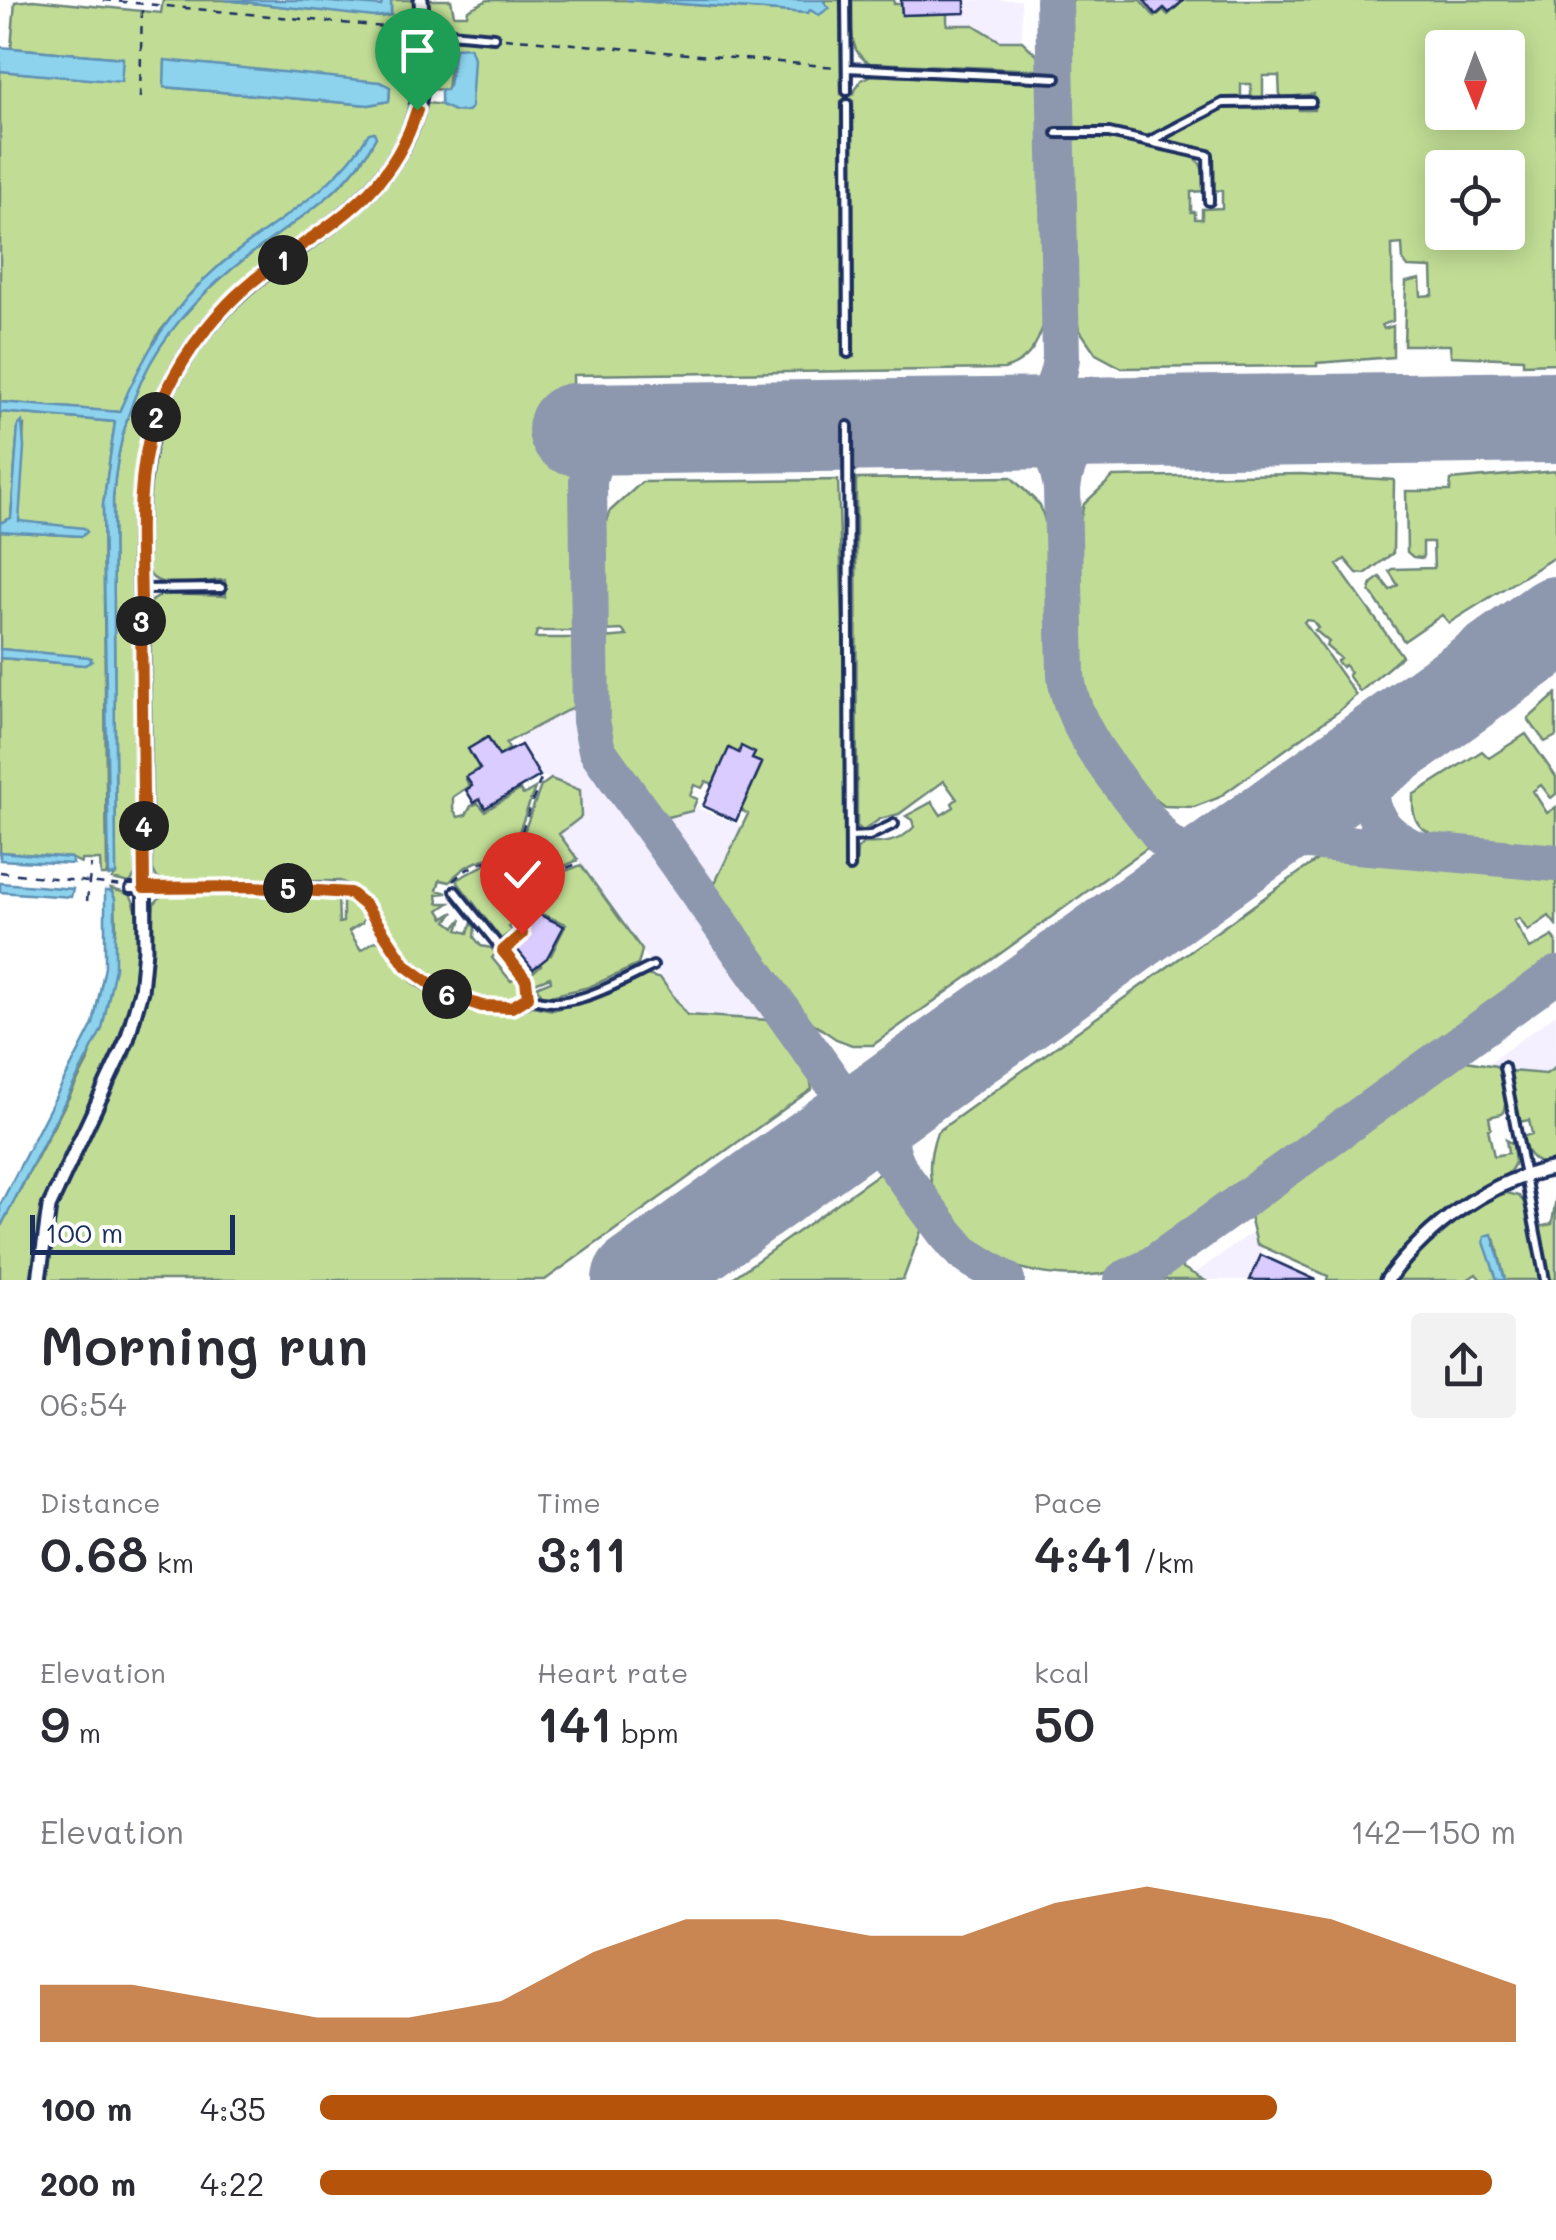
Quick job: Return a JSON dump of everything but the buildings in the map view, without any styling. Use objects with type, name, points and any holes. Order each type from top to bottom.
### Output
[{"type":"street","points":[[39,1280],[49,1207],[118,1064],[136,1015],[144,949],[142,482],[152,428],[170,382],[201,334],[234,298],[357,206],[403,146],[417,110],[423,30],[421,0]]},
{"type":"street","points":[[1387,1280],[1418,1244],[1458,1211],[1492,1190],[1556,1168]]},
{"type":"lane","points":[[846,0],[848,91]]},
{"type":"lane","points":[[405,29],[494,36]]},
{"type":"lane","points":[[848,68],[1056,78]]},
{"type":"lane","points":[[1149,142],[1223,103],[1311,102]]},
{"type":"lane","points":[[848,104],[848,353]]},
{"type":"lane","points":[[1057,133],[1108,133],[1208,156],[1208,201]]},
{"type":"lane","points":[[848,426],[850,866]]},
{"type":"lane","points":[[141,589],[221,588]]},
{"type":"lane","points":[[850,836],[869,836],[894,824]]},
{"type":"lane","points":[[130,889],[252,887],[350,893],[366,906],[406,966],[443,993],[482,1006],[512,1007],[528,997],[547,1003],[576,998],[652,966]]},
{"type":"lane","points":[[454,891],[526,980],[528,997]]},
{"type":"lane","points":[[1504,1068],[1545,1280]]},
{"type":"path","points":[[103,0],[405,29]]},
{"type":"path","points":[[140,98],[142,4]]},
{"type":"path","points":[[494,36],[848,68]]},
{"type":"path","points":[[511,860],[540,781],[546,778]]},
{"type":"path","points":[[454,891],[454,879],[492,860],[511,860],[526,870],[533,882],[536,902],[522,934],[503,951]]},
{"type":"path","points":[[552,874],[579,862]]},
{"type":"path","points":[[87,901],[90,864]]},
{"type":"path","points":[[0,872],[130,889]]},
{"type":"path","points":[[533,882],[544,878]]},
{"type":"shaded area","points":[[965,0],[1021,0],[1022,41],[1000,41],[973,25],[947,25],[947,13]]},
{"type":"shaded area","points":[[579,704],[582,753],[589,768],[769,1020],[687,1015],[559,834],[551,779],[540,776],[516,737]]},
{"type":"shaded area","points":[[694,807],[743,826],[713,887],[663,818],[692,811]]},
{"type":"shaded area","points":[[1556,1014],[1556,1067],[1546,1074],[1509,1072],[1512,1087],[1503,1089],[1496,1066],[1486,1065]]},
{"type":"shaded area","points":[[1254,1231],[1257,1244],[1264,1247],[1250,1280],[1204,1280],[1194,1274]]},
{"type":"green space","points":[[33,0],[161,13],[163,0],[225,0],[381,17],[391,15],[391,0],[414,0],[416,20],[405,25],[406,32],[416,37],[410,98],[393,148],[379,170],[340,210],[248,277],[216,306],[179,354],[153,408],[137,467],[134,498],[138,871],[130,883],[112,879],[116,874],[113,499],[128,415],[142,379],[182,317],[239,263],[332,193],[357,168],[376,137],[324,188],[221,264],[191,293],[158,334],[119,412],[0,402],[0,71],[121,81],[122,58],[11,48],[15,2]],"holes":[[[165,61],[390,88],[389,101],[369,105],[165,87]]]},
{"type":"green space","points":[[428,0],[451,0],[454,15],[467,15],[468,10],[488,0],[626,0],[807,13],[829,8],[823,0],[840,0],[841,94],[853,94],[861,80],[872,75],[1036,82],[1043,86],[1048,309],[1034,346],[1014,365],[1004,369],[573,375],[577,631],[537,631],[535,638],[577,638],[579,704],[506,743],[509,749],[465,777],[469,786],[453,797],[458,817],[478,803],[485,811],[520,790],[523,795],[535,788],[514,845],[518,848],[541,786],[551,779],[580,790],[581,817],[559,834],[578,860],[551,872],[553,876],[581,865],[642,950],[638,965],[589,987],[550,996],[543,996],[536,987],[551,981],[550,977],[535,983],[530,975],[541,965],[536,958],[544,950],[551,955],[566,924],[536,912],[536,884],[544,880],[542,875],[534,878],[515,859],[518,851],[513,849],[509,857],[476,862],[450,882],[440,880],[437,890],[447,893],[437,894],[438,903],[449,903],[439,910],[444,918],[454,912],[447,921],[455,927],[462,919],[458,930],[468,933],[472,923],[474,937],[481,946],[496,953],[492,958],[511,981],[516,978],[522,990],[520,997],[509,1000],[465,993],[429,976],[413,964],[372,903],[340,881],[166,882],[157,878],[152,868],[150,602],[163,594],[226,596],[225,580],[162,583],[148,572],[148,487],[159,431],[181,378],[214,330],[255,290],[357,213],[395,169],[427,103],[445,105],[455,54],[451,57],[447,90],[429,89],[430,48],[436,38],[495,41],[496,33],[436,26],[429,17]],"holes":[[[841,101],[853,101],[854,357],[842,356]]]},
{"type":"green space","points":[[852,0],[894,0],[894,4],[901,4],[902,15],[947,13],[947,25],[974,25],[1000,41],[1022,41],[1043,61],[1043,70],[870,63],[854,44]]},
{"type":"green space","points":[[1070,0],[1140,0],[1155,17],[1163,10],[1168,15],[1181,3],[1179,0],[1556,0],[1556,363],[1523,364],[1523,359],[1451,356],[1450,345],[1404,345],[1406,282],[1420,279],[1421,296],[1433,295],[1432,268],[1408,267],[1403,260],[1402,244],[1392,245],[1393,321],[1382,325],[1384,329],[1393,326],[1393,357],[1317,366],[1122,368],[1096,354],[1079,329],[1073,302],[1069,142],[1113,139],[1175,150],[1198,161],[1204,191],[1191,192],[1191,212],[1195,212],[1195,219],[1202,219],[1202,209],[1222,208],[1222,191],[1213,190],[1212,152],[1161,140],[1225,107],[1298,106],[1299,110],[1314,110],[1314,94],[1280,98],[1279,76],[1263,76],[1263,98],[1251,98],[1251,84],[1241,84],[1241,98],[1218,101],[1147,137],[1106,128],[1077,129],[1069,125]]},
{"type":"green space","points":[[0,412],[115,422],[103,505],[107,875],[101,875],[100,860],[81,863],[71,858],[0,852],[0,658],[84,665],[91,658],[0,649],[0,531],[82,536],[18,521],[24,425],[18,426],[11,518],[0,523]]},
{"type":"green space","points":[[1556,471],[1556,556],[1449,623],[1442,615],[1404,641],[1370,591],[1372,583],[1380,577],[1390,590],[1398,585],[1389,571],[1392,569],[1434,568],[1433,542],[1423,542],[1423,558],[1407,552],[1406,491],[1450,491],[1451,480]]},
{"type":"green space","points":[[1301,474],[1394,480],[1393,553],[1365,574],[1357,573],[1345,559],[1337,565],[1402,656],[1360,692],[1345,665],[1342,667],[1337,661],[1340,658],[1326,646],[1329,642],[1315,630],[1318,628],[1313,621],[1306,620],[1356,695],[1218,798],[1194,807],[1164,806],[1137,784],[1092,720],[1080,683],[1076,536],[1084,504],[1113,477]]},
{"type":"green space","points":[[1011,477],[1040,505],[1050,536],[1055,686],[1062,717],[1150,846],[873,1045],[852,1045],[810,1021],[713,887],[748,814],[741,810],[762,764],[752,759],[755,753],[742,747],[739,753],[729,749],[713,784],[706,781],[702,788],[694,785],[690,796],[697,799],[692,811],[663,818],[612,746],[605,726],[603,638],[627,636],[622,630],[603,631],[602,536],[609,512],[642,482],[838,480],[845,868],[856,868],[857,850],[863,843],[897,839],[914,827],[906,816],[932,802],[941,815],[954,807],[952,803],[957,799],[944,781],[899,814],[880,819],[863,831],[857,826],[856,479]]},
{"type":"green space","points":[[1556,694],[1556,736],[1545,742],[1528,719]]},
{"type":"green space","points":[[1526,734],[1556,777],[1556,794],[1551,798],[1541,785],[1533,791],[1547,813],[1556,807],[1556,848],[1463,841],[1430,833],[1420,826],[1414,815],[1413,795],[1482,751],[1489,758]]},
{"type":"green space","points":[[1324,855],[1556,880],[1556,925],[1549,916],[1528,931],[1519,918],[1514,921],[1530,949],[1553,936],[1556,960],[1258,1176],[1132,1262],[1102,1274],[1043,1273],[1005,1263],[972,1242],[949,1216],[932,1183],[930,1160],[937,1132]]},
{"type":"green space","points":[[490,862],[508,862],[522,869],[534,890],[535,899],[521,895],[521,916],[517,915],[509,927],[512,931],[501,939],[456,880]]},
{"type":"green space","points":[[111,889],[130,894],[138,922],[138,953],[125,1020],[43,1204],[33,1280],[0,1280],[0,1228],[89,1059],[116,929]]},
{"type":"green space","points":[[170,894],[338,897],[339,923],[343,922],[343,897],[365,916],[362,923],[349,931],[361,950],[375,941],[381,942],[413,983],[430,994],[481,1011],[515,1013],[532,1006],[553,1010],[608,994],[647,975],[661,979],[687,1015],[769,1020],[810,1077],[812,1089],[545,1280],[47,1280],[51,1223],[59,1198],[129,1058],[139,1028],[147,994],[154,904],[162,895]]},
{"type":"green space","points":[[1460,1060],[1496,1066],[1502,1076],[1504,1109],[1502,1114],[1489,1117],[1488,1129],[1494,1156],[1508,1153],[1506,1140],[1513,1145],[1515,1162],[1505,1176],[1436,1218],[1410,1241],[1378,1280],[1327,1280],[1328,1276],[1257,1244],[1249,1212]]},
{"type":"green space","points":[[1556,1067],[1556,1161],[1541,1163],[1531,1156],[1522,1137],[1532,1134],[1529,1120],[1519,1122],[1509,1071],[1546,1074]]},
{"type":"green space","points":[[884,1170],[923,1226],[903,1280],[730,1280]]},
{"type":"green space","points":[[1507,1193],[1519,1196],[1526,1205],[1541,1280],[1505,1280],[1495,1238],[1497,1280],[1481,1280],[1476,1274],[1467,1280],[1396,1280],[1445,1228],[1475,1207]]},
{"type":"green space","points":[[1556,1197],[1556,1280],[1550,1280],[1539,1227],[1552,1224]]},
{"type":"green space","points":[[1176,1264],[1204,1280],[1154,1280]]},
{"type":"water","points":[[225,0],[304,0],[381,6],[383,0],[391,0],[391,15],[374,17]]},
{"type":"water","points":[[626,0],[823,0],[829,8],[819,15],[810,10],[808,13]]},
{"type":"water","points":[[0,47],[123,58],[121,82],[0,71]]},
{"type":"water","points":[[470,47],[474,58],[471,108],[466,112],[454,111],[441,105],[441,90],[449,85],[455,48]]},
{"type":"water","points":[[165,60],[380,82],[390,87],[389,101],[369,105],[164,87]]},
{"type":"water","points":[[374,132],[376,137],[367,153],[344,181],[239,263],[182,318],[160,347],[128,415],[113,499],[116,874],[109,876],[103,505],[115,422],[0,412],[0,402],[119,412],[149,351],[202,281],[320,190]]},
{"type":"water","points":[[22,422],[19,521],[84,528],[87,532],[82,536],[0,531],[0,523],[11,518],[18,426]]},
{"type":"water","points":[[0,649],[89,657],[92,661],[85,665],[0,658]]},
{"type":"water","points":[[0,852],[71,858],[73,864],[0,860]]},
{"type":"water","points":[[0,883],[73,889],[71,897],[0,892]]},
{"type":"water","points":[[105,891],[111,891],[115,899],[115,968],[102,1029],[0,1228],[0,1205],[93,1024],[105,967]]},
{"type":"water","points":[[1492,1234],[1505,1280],[1497,1280],[1484,1242],[1485,1236]]},
{"type":"taxiway","points":[[996,424],[1042,403],[1054,385],[1061,358],[1054,0]]},
{"type":"taxiway","points":[[1126,422],[1101,430],[1082,443],[1069,462],[1062,488],[1066,675],[1078,719],[1104,762],[1164,840],[1179,851],[1208,857],[1270,838],[1418,850]]},
{"type":"taxiway","points":[[996,424],[1042,443],[1055,461],[1062,488]]},
{"type":"taxiway","points":[[638,428],[617,434],[603,445],[588,481],[591,721],[597,750],[830,1078],[945,1232],[963,1253],[1006,1280]]},
{"type":"taxiway","points":[[1397,736],[1376,769],[1372,800],[1376,815],[1399,840],[1418,850],[1556,863]]},
{"type":"taxiway","points":[[1123,1280],[1148,1268],[1556,975]]},
{"type":"taxiway","points":[[897,1165],[890,1143],[891,1123],[910,1085]]},
{"type":"runway","points":[[574,429],[1556,417]]},
{"type":"runway","points":[[638,1280],[1556,622]]},
{"type":"route","points":[[417,110],[403,146],[357,206],[234,298],[201,334],[170,382],[152,428],[140,510],[144,888],[252,887],[350,893],[366,906],[418,978],[443,993],[482,1006],[512,1007],[528,997],[526,980],[503,951],[522,934]]}]
